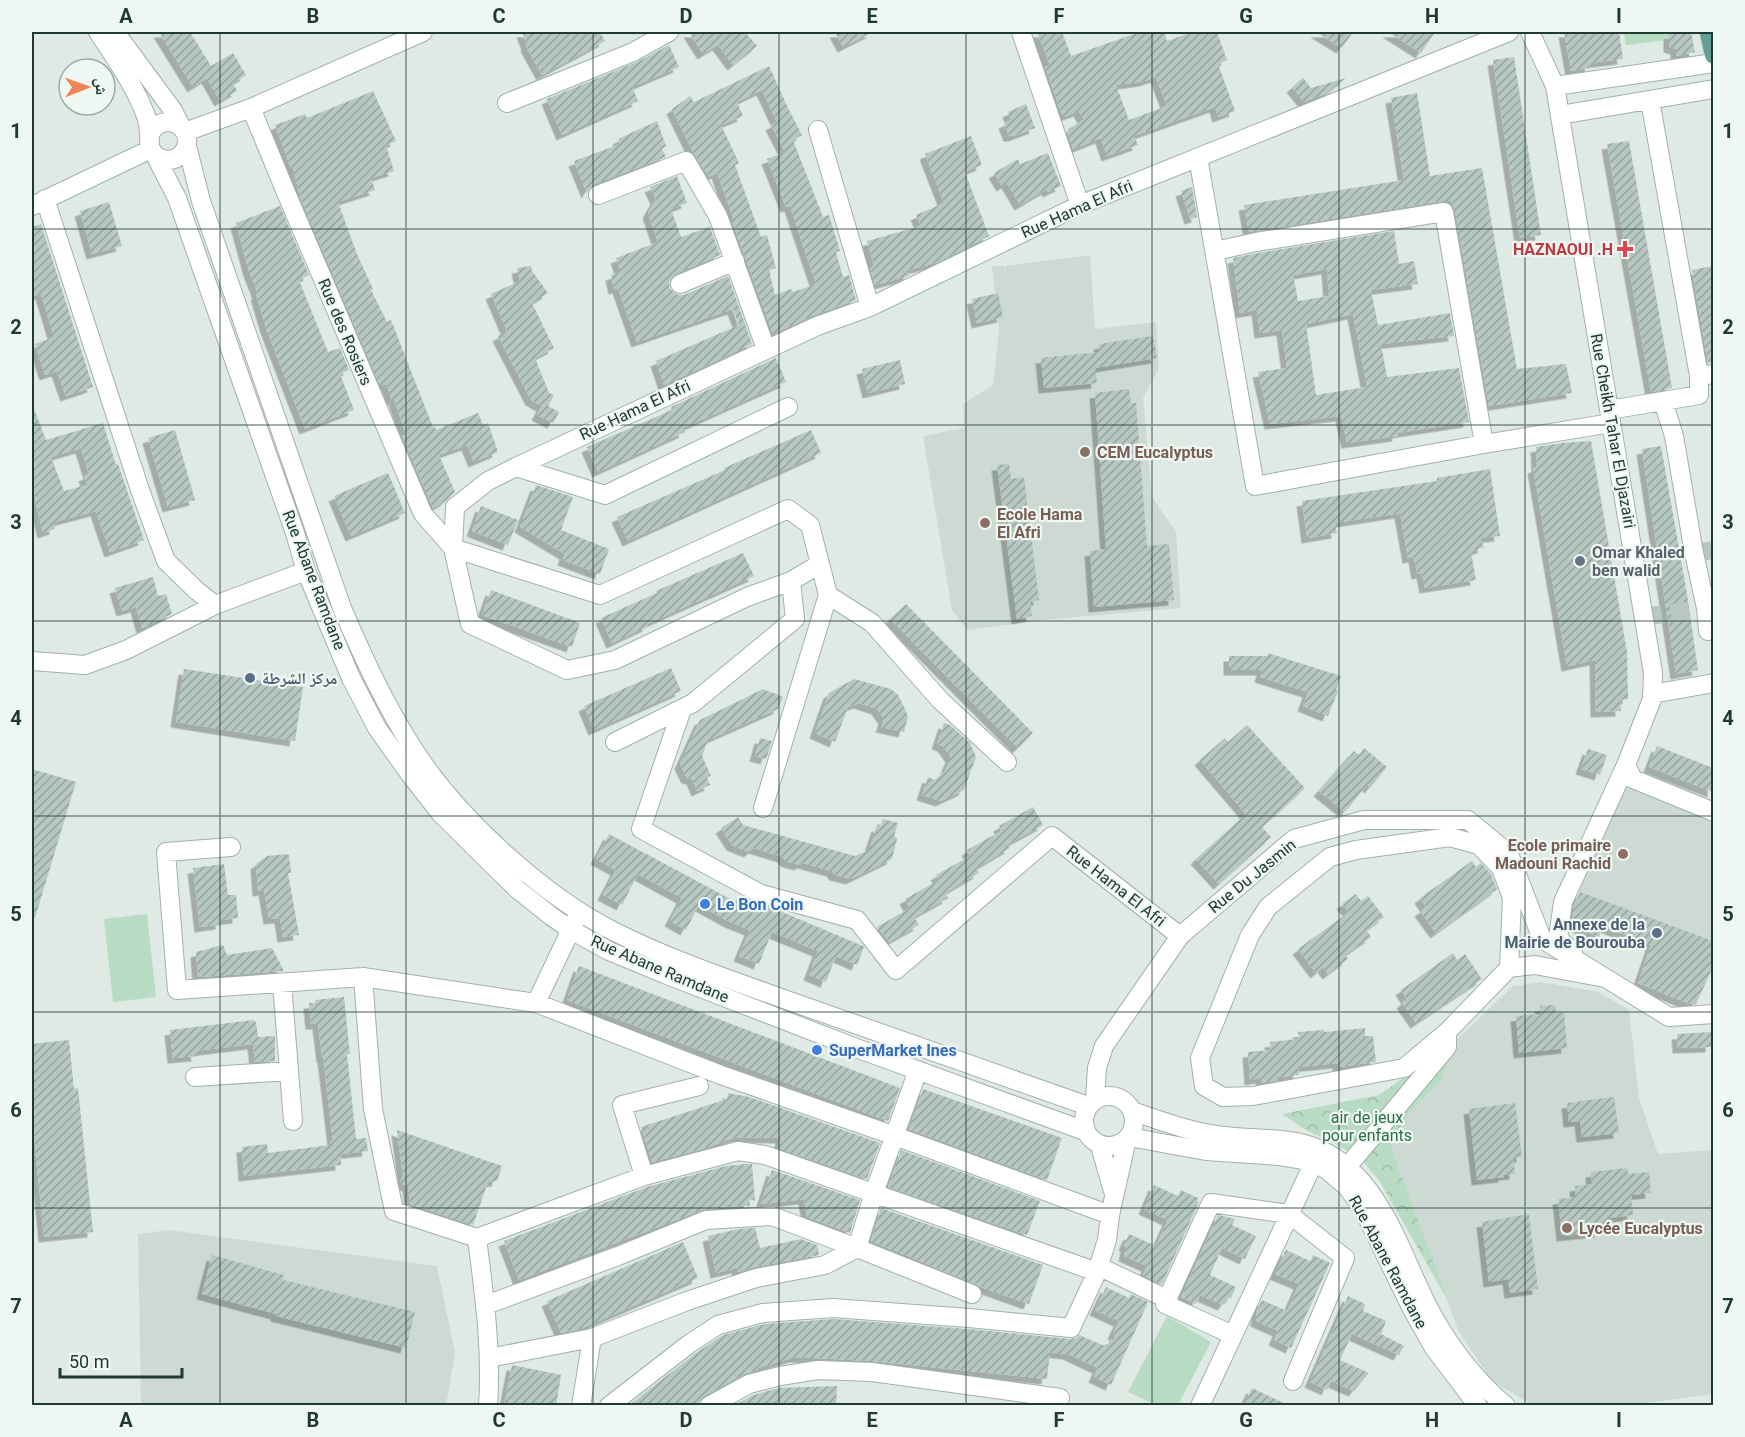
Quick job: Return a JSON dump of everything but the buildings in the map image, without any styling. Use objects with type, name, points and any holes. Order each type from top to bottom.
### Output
[{"type":"main road","points":[[1709,32],[1713,55]]},
{"type":"street","name":"Rue Abane Ramdane","points":[[98,32],[116,58],[140,102],[147,121],[152,149],[177,198],[195,246],[295,533],[306,571],[351,678],[377,728],[441,814],[509,881],[551,916],[609,951],[918,1070],[1085,1131]]},
{"type":"street","points":[[115,32],[172,110],[184,135],[201,201],[342,608],[363,658],[387,704],[415,752],[442,788],[520,867],[579,911],[613,931],[661,954],[917,1047],[1091,1103]]},
{"type":"street","points":[[184,135],[423,32]]},
{"type":"street","points":[[507,103],[633,52],[669,32]]},
{"type":"street","points":[[1021,32],[1080,204]]},
{"type":"street","name":"Rue Hama El Afri","points":[[453,548],[455,507],[488,481],[516,467],[766,349],[817,326],[870,307],[1080,204],[1509,32]]},
{"type":"street","name":"Rue Cheikh Tahar El Djazairi","points":[[1530,32],[1555,86],[1653,673],[1652,699],[1626,765],[1563,902],[1558,938],[1600,974]]},
{"type":"street","points":[[1555,86],[1713,63]]},
{"type":"street","points":[[1560,115],[1713,89]]},
{"type":"street","points":[[1198,158],[1255,486],[1484,444],[1610,416],[1663,401],[1699,395],[1706,375],[1650,100]]},
{"type":"street","name":"Rue des Rosiers","points":[[251,108],[423,514],[453,548]]},
{"type":"street","points":[[169,122],[184,135],[179,157],[161,158],[152,149],[153,130],[157,126],[169,122]]},
{"type":"street","points":[[818,130],[870,307]]},
{"type":"street","points":[[152,149],[38,202],[166,561],[214,605]]},
{"type":"street","points":[[598,195],[686,161],[718,216],[766,349]]},
{"type":"street","points":[[1215,251],[1256,242],[1444,212],[1484,444]]},
{"type":"street","points":[[680,284],[735,261]]},
{"type":"street","points":[[1663,401],[1674,436],[1706,608],[1708,630],[1713,629]]},
{"type":"street","points":[[516,467],[605,495],[788,407]]},
{"type":"street","points":[[453,548],[600,595],[788,509],[810,525],[828,595],[764,808]]},
{"type":"street","points":[[453,548],[470,624],[567,670],[615,660],[747,597],[791,581],[820,564]]},
{"type":"street","points":[[32,661],[85,665],[126,650],[214,605],[306,571]]},
{"type":"street","points":[[615,742],[693,703],[795,619],[791,581]]},
{"type":"street","points":[[828,595],[872,623],[940,700],[1007,762]]},
{"type":"street","points":[[1652,694],[1713,683]]},
{"type":"street","name":"Rue Hama El Afri","points":[[682,709],[641,830],[761,894],[857,920],[896,970],[1052,836],[1180,936]]},
{"type":"street","points":[[1626,765],[1633,779],[1713,812]]},
{"type":"street","name":"Rue Du Jasmin","points":[[1091,1103],[1097,1068],[1104,1046],[1180,936],[1294,839],[1364,820],[1468,820],[1509,854],[1542,939],[1669,1017],[1713,1014]]},
{"type":"street","points":[[1509,968],[1512,898],[1501,868],[1479,845],[1450,837],[1356,850],[1330,857],[1268,907],[1250,935],[1200,1058],[1204,1086],[1223,1097],[1253,1096],[1404,1068],[1447,1032],[1509,968],[1535,965],[1600,974]]},
{"type":"street","points":[[231,847],[166,852],[177,990],[363,977],[536,1002],[721,1075],[1110,1215]]},
{"type":"street","points":[[536,1002],[579,911]]},
{"type":"street","points":[[363,977],[373,1109],[394,1211],[477,1238],[645,1176],[738,1151],[765,1155],[1098,1269],[1167,1299]]},
{"type":"street","points":[[282,982],[293,1121]]},
{"type":"street","points":[[1347,1167],[1447,1047],[1447,1032]]},
{"type":"street","points":[[489,1358],[592,1338],[687,1301],[756,1278],[825,1265],[857,1248],[918,1070]]},
{"type":"street","points":[[195,1077],[289,1071]]},
{"type":"street","points":[[645,1176],[622,1105],[699,1086]]},
{"type":"street","points":[[609,1406],[718,1324],[763,1313],[833,1308],[969,1317],[1071,1328],[1098,1269],[1107,1240],[1114,1196],[1128,1138],[1134,1125],[1132,1111],[1126,1102],[1116,1096],[1105,1095],[1091,1103],[1084,1113],[1083,1122],[1085,1131],[1091,1140],[1100,1146],[1110,1147],[1128,1138]]},
{"type":"street","points":[[1132,1111],[1222,1136],[1303,1143],[1320,1149],[1347,1167],[1369,1190],[1440,1327],[1462,1360],[1482,1384],[1506,1406]]},
{"type":"street","name":"Rue Abane Ramdane","points":[[1128,1138],[1206,1151],[1279,1156],[1314,1162],[1327,1170],[1346,1186],[1362,1207],[1412,1309],[1434,1348],[1478,1406]]},
{"type":"street","points":[[1100,1146],[1114,1196]]},
{"type":"street","points":[[1200,1406],[1314,1162]]},
{"type":"street","points":[[1233,1335],[1165,1304],[1211,1203],[1289,1214],[1345,1258],[1293,1381]]},
{"type":"street","points":[[486,1305],[618,1256],[706,1220],[772,1216],[972,1294]]},
{"type":"street","points":[[477,1238],[488,1329],[488,1406]]},
{"type":"street","points":[[581,1406],[592,1338]]},
{"type":"street","points":[[709,1406],[749,1384],[818,1370],[872,1372],[1060,1398]]},
{"type":"shaded area","name":"CEM Eucalyptus","points":[[1090,255],[1095,329],[1156,322],[1159,369],[1143,397],[1152,497],[1176,532],[1181,608],[1044,620],[967,630],[952,610],[923,436],[964,428],[963,404],[993,385],[999,329],[992,266],[1004,266],[1007,280],[1005,266]]},
{"type":"shaded area","points":[[1637,785],[1713,816],[1713,945],[1571,889],[1616,793]]},
{"type":"shaded area","name":"Lycée Eucalyptus","points":[[1541,982],[1598,992],[1629,1010],[1639,1098],[1658,1154],[1713,1150],[1713,1394],[1625,1406],[1532,1405],[1491,1380],[1458,1330],[1391,1147],[1405,1118],[1443,1078],[1453,1043],[1513,986]]},
{"type":"shaded area","points":[[169,1230],[437,1266],[455,1353],[446,1405],[141,1405],[138,1234]]},
{"type":"green space","points":[[1624,32],[1680,32],[1683,38],[1626,45]]},
{"type":"green space","points":[[147,914],[156,997],[113,1002],[104,919]]},
{"type":"green space","name":"air de jeux pour enfants","points":[[1453,1043],[1443,1078],[1405,1118],[1391,1147],[1448,1301],[1379,1180],[1359,1157],[1306,1130],[1282,1114],[1379,1095]]},
{"type":"green space","points":[[1167,1316],[1211,1342],[1178,1405],[1156,1405],[1128,1392]]},
{"type":"tunnel","points":[[1694,553],[1714,550]]},
{"type":"tunnel","points":[[1644,617],[1706,608]]},
{"type":"place","name":"HAZNAOUI .H","points":[[1625,249]]},
{"type":"place","name":"CEM Eucalyptus","points":[[1085,452]]},
{"type":"place","name":"Ecole Hama El Afri","points":[[985,523]]},
{"type":"place","name":"Omar Khaled ben walid","points":[[1580,561]]},
{"type":"place","name":"مركز الشرطة","points":[[250,678]]},
{"type":"place","name":"Ecole primaire Madouni Rachid","points":[[1623,854]]},
{"type":"place","name":"Le Bon Coin","points":[[705,904]]},
{"type":"place","name":"Annexe de la Mairie de Bourouba","points":[[1657,933]]},
{"type":"place","name":"SuperMarket Ines","points":[[817,1050]]},
{"type":"place","name":"Lycée Eucalyptus","points":[[1567,1228]]}]
